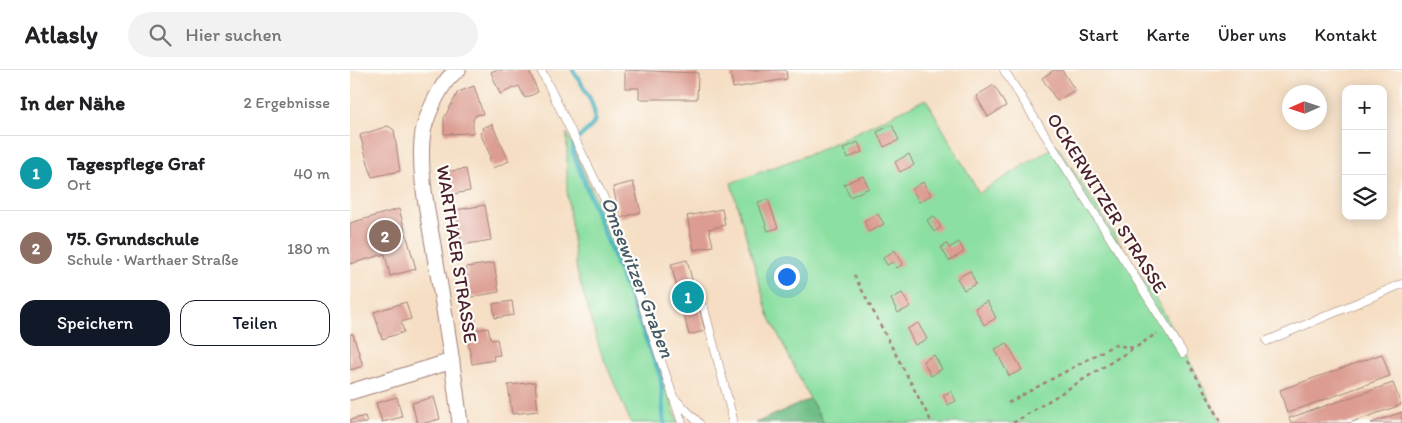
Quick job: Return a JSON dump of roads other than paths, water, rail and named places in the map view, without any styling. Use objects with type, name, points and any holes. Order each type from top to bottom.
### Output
[{"type":"street","name":"WARTHAER STRASSE","points":[[456,70],[440,91],[431,110],[422,138],[422,176],[452,361],[460,423]]},
{"type":"street","points":[[350,392],[452,361]]},
{"type":"lane","points":[[541,70],[604,198],[682,423]]},
{"type":"lane","name":"OCKERWITZER STRASSE","points":[[1004,70],[1183,353]]},
{"type":"lane","points":[[1267,341],[1402,284]]},
{"type":"lane","points":[[704,308],[733,419],[732,423]]},
{"type":"lane","points":[[674,399],[699,423]]},
{"type":"waterway","name":"Omsewitzer Graben","points":[[573,70],[589,96],[595,118],[590,128],[579,138]]},
{"type":"waterway","name":"Omsewitzer Graben","points":[[574,144],[573,152],[577,163],[660,375],[665,423]]},
{"type":"place","name":"75. Grundschule","points":[[385,236]]},
{"type":"place","name":"Tagespflege Graf","points":[[688,297]]}]
